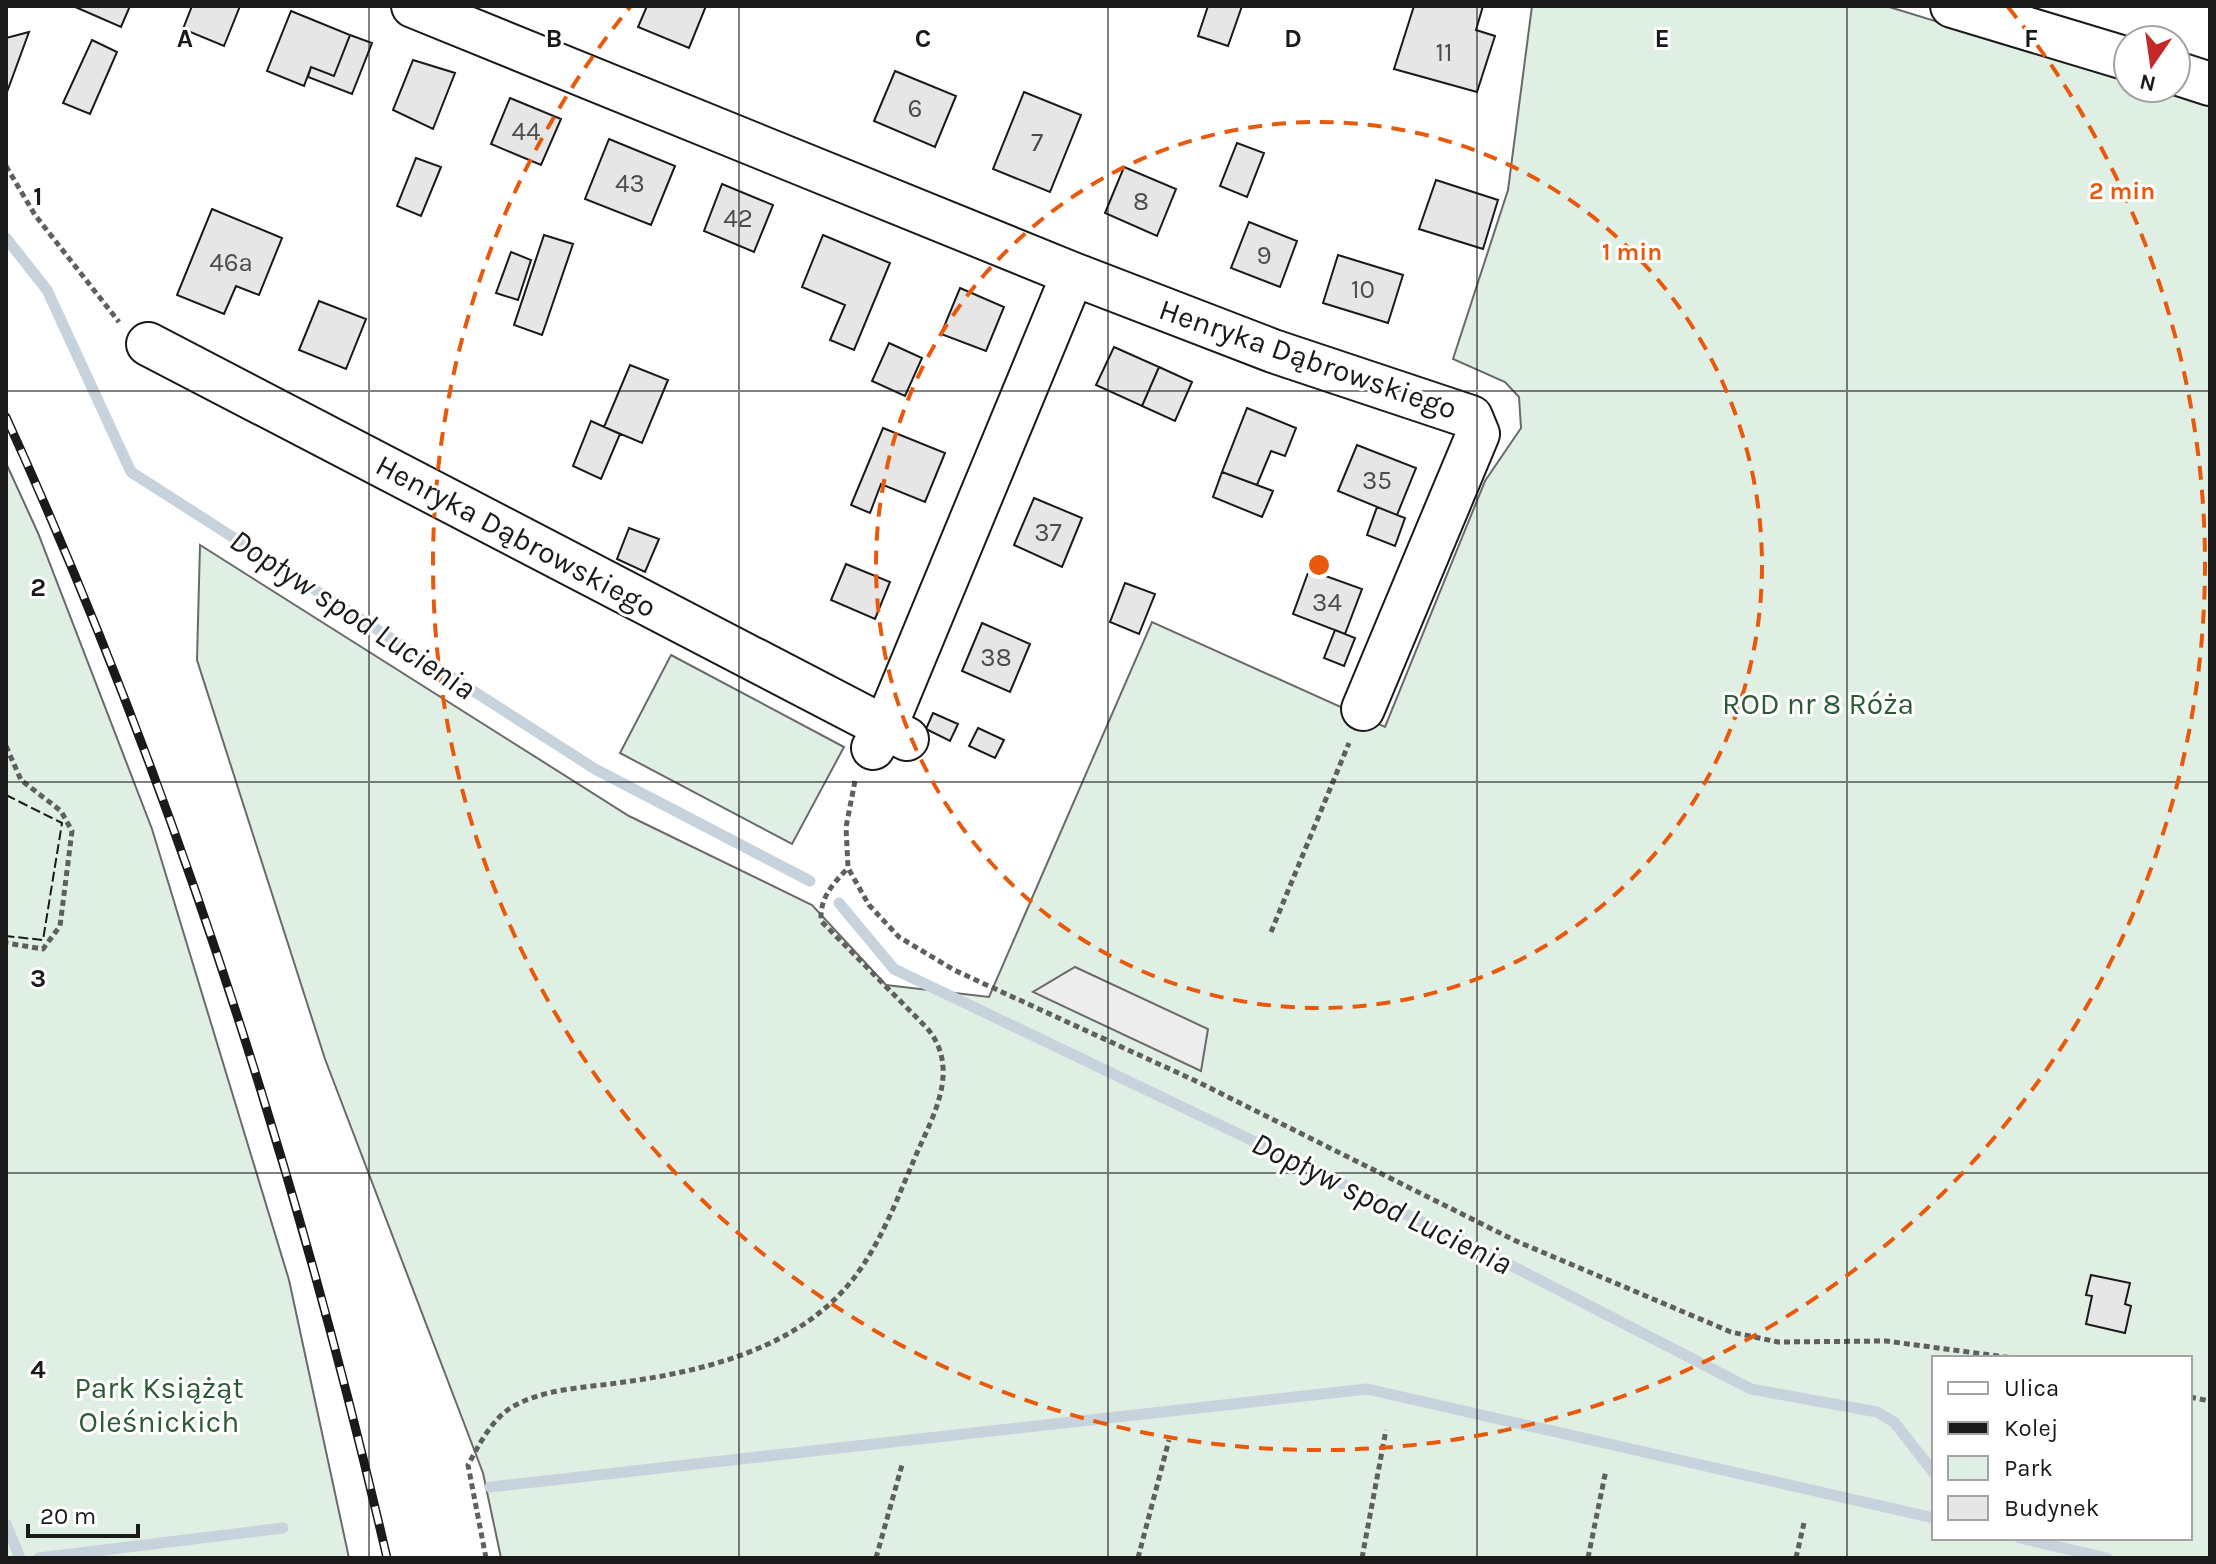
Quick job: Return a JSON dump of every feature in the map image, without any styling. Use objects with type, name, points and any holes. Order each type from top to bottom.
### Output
[{"type":"street","name":"Henryka Dąbrowskiego","points":[[413,6],[1073,274],[1273,351],[1471,417],[1478,434],[1363,709]]},
{"type":"street","points":[[1952,6],[2112,54]]},
{"type":"street","points":[[888,738],[1073,274]]},
{"type":"street","name":"Henryka Dąbrowskiego","points":[[148,344],[888,738]]},
{"type":"path","points":[[6,166],[35,215],[127,332],[148,344]]},
{"type":"path","points":[[1271,932],[1363,709]]},
{"type":"path","points":[[888,738],[855,782],[846,827],[848,868],[869,905],[899,937],[954,970],[1198,1082],[1516,1241],[1731,1332],[1778,1342],[1886,1341],[1998,1356]]},
{"type":"path","points":[[6,746],[21,780],[61,811],[72,831],[60,926],[43,949],[6,943]]},
{"type":"path","points":[[486,1558],[468,1465],[486,1433],[509,1409],[540,1394],[668,1376],[741,1355],[804,1326],[841,1294],[869,1252],[918,1153],[943,1085],[945,1063],[940,1044],[821,921],[820,907],[828,888],[848,868]]},
{"type":"path","points":[[1362,1558],[1386,1430]]},
{"type":"path","points":[[1138,1558],[1169,1440]]},
{"type":"path","points":[[876,1558],[902,1465]]},
{"type":"path","points":[[1588,1558],[1606,1470]]},
{"type":"path","points":[[1796,1558],[1804,1523]]},
{"type":"green space","name":"ROD nr 8 Róża","points":[[1532,6],[1886,6],[2112,75],[2112,104],[2192,104],[2192,100],[2210,106],[2210,1558],[501,1558],[483,1473],[325,1059],[197,660],[200,545],[629,816],[812,905],[886,985],[989,997],[1152,622],[1385,727],[1485,481],[1521,428],[1519,397],[1505,382],[1453,359],[1508,190]]},
{"type":"green space","name":"Park Książąt Oleśnickich","points":[[6,463],[38,533],[152,829],[289,1280],[349,1558],[6,1558]]},
{"type":"green space","points":[[671,655],[844,747],[792,844],[620,753]]},
{"type":"shaded area","points":[[1075,967],[1208,1029],[1201,1071],[1033,992]]},
{"type":"building","points":[[73,6],[130,6],[121,27]]},
{"type":"building","points":[[192,6],[240,6],[224,46],[183,29]]},
{"type":"building","points":[[647,6],[706,6],[689,48],[638,27]]},
{"type":"building","points":[[1208,6],[1242,6],[1228,46],[1198,36]]},
{"type":"building","points":[[1414,6],[1483,6],[1476,30],[1495,36],[1477,92],[1394,69]]},
{"type":"building","points":[[291,11],[350,35],[334,76],[311,67],[304,86],[267,71]]},
{"type":"building","points":[[29,32],[7,92],[6,92],[6,38]]},
{"type":"building","points":[[350,35],[372,43],[352,94],[308,77],[311,67],[334,76]]},
{"type":"building","points":[[92,40],[117,52],[90,114],[63,103]]},
{"type":"building","points":[[413,60],[455,73],[433,129],[393,110]]},
{"type":"building","points":[[895,71],[956,96],[935,147],[874,121]]},
{"type":"building","points":[[1024,92],[1081,115],[1050,192],[993,169]]},
{"type":"building","points":[[510,98],[561,119],[541,165],[491,144]]},
{"type":"building","points":[[609,139],[675,166],[651,225],[585,199]]},
{"type":"building","points":[[1237,143],[1264,153],[1247,197],[1220,186]]},
{"type":"building","points":[[416,158],[441,167],[421,216],[397,206]]},
{"type":"building","points":[[1124,167],[1176,189],[1157,236],[1105,213]]},
{"type":"building","points":[[1436,180],[1498,200],[1483,249],[1419,229]]},
{"type":"building","points":[[722,184],[773,205],[754,252],[704,231]]},
{"type":"building","points":[[212,209],[282,238],[259,295],[236,286],[224,314],[177,295]]},
{"type":"building","points":[[1249,222],[1297,241],[1280,287],[1231,268]]},
{"type":"building","points":[[544,235],[573,244],[542,335],[514,325]]},
{"type":"building","points":[[823,235],[890,263],[854,350],[830,340],[845,305],[802,287]]},
{"type":"building","points":[[511,252],[531,260],[518,300],[496,293]]},
{"type":"building","points":[[1338,255],[1403,275],[1388,323],[1323,303]]},
{"type":"building","points":[[960,288],[1004,307],[986,351],[941,334]]},
{"type":"building","points":[[319,301],[366,319],[346,369],[299,350]]},
{"type":"building","points":[[889,343],[922,358],[905,396],[872,381]]},
{"type":"building","points":[[1114,347],[1159,367],[1142,406],[1096,385]]},
{"type":"building","points":[[630,365],[668,380],[642,443],[604,427]]},
{"type":"building","points":[[1159,367],[1192,382],[1175,421],[1142,406]]},
{"type":"building","points":[[1247,408],[1296,428],[1285,456],[1271,451],[1257,485],[1222,472]]},
{"type":"building","points":[[591,421],[620,434],[601,479],[573,466]]},
{"type":"building","points":[[883,428],[945,453],[925,502],[881,484],[870,513],[851,505]]},
{"type":"building","points":[[1357,445],[1416,468],[1397,515],[1338,491]]},
{"type":"building","points":[[1222,472],[1273,491],[1262,517],[1213,497]]},
{"type":"building","points":[[1034,498],[1082,518],[1062,567],[1014,545]]},
{"type":"building","points":[[1377,507],[1405,518],[1395,546],[1367,535]]},
{"type":"building","points":[[629,528],[659,539],[645,572],[617,559]]},
{"type":"building","points":[[846,564],[890,582],[875,619],[831,600]]},
{"type":"building","points":[[1309,570],[1362,589],[1345,634],[1293,614]]},
{"type":"building","points":[[1125,583],[1155,594],[1139,634],[1110,622]]},
{"type":"building","points":[[982,623],[1030,644],[1010,692],[962,671]]},
{"type":"building","points":[[1335,630],[1355,638],[1344,666],[1324,658]]},
{"type":"building","points":[[933,713],[958,724],[950,741],[926,729]]},
{"type":"building","points":[[978,728],[1004,740],[995,758],[969,746]]},
{"type":"building","points":[[2091,1275],[2130,1283],[2125,1304],[2131,1306],[2125,1333],[2086,1324],[2092,1296],[2086,1295]]},
{"type":"waterway","name":"Dopływ spod Lucienia","points":[[6,238],[47,290],[131,472],[595,769],[810,881]]},
{"type":"waterway","name":"Dopływ spod Lucienia","points":[[839,903],[894,969],[1483,1251],[1751,1389],[1877,1412],[1894,1422],[1932,1470]]},
{"type":"waterway","points":[[490,1487],[1367,1389],[1932,1518]]},
{"type":"waterway","points":[[6,1524],[20,1558]]},
{"type":"waterway","points":[[39,1558],[283,1528]]},
{"type":"waterway","name":"Dopływ spod Lucienia","points":[[2029,1540],[2107,1558]]},
{"type":"railway","points":[[6,417],[67,555],[123,695],[225,978],[313,1266],[387,1558]]},
{"type":"fence","points":[[6,795],[62,823],[43,940],[6,936]]}]
